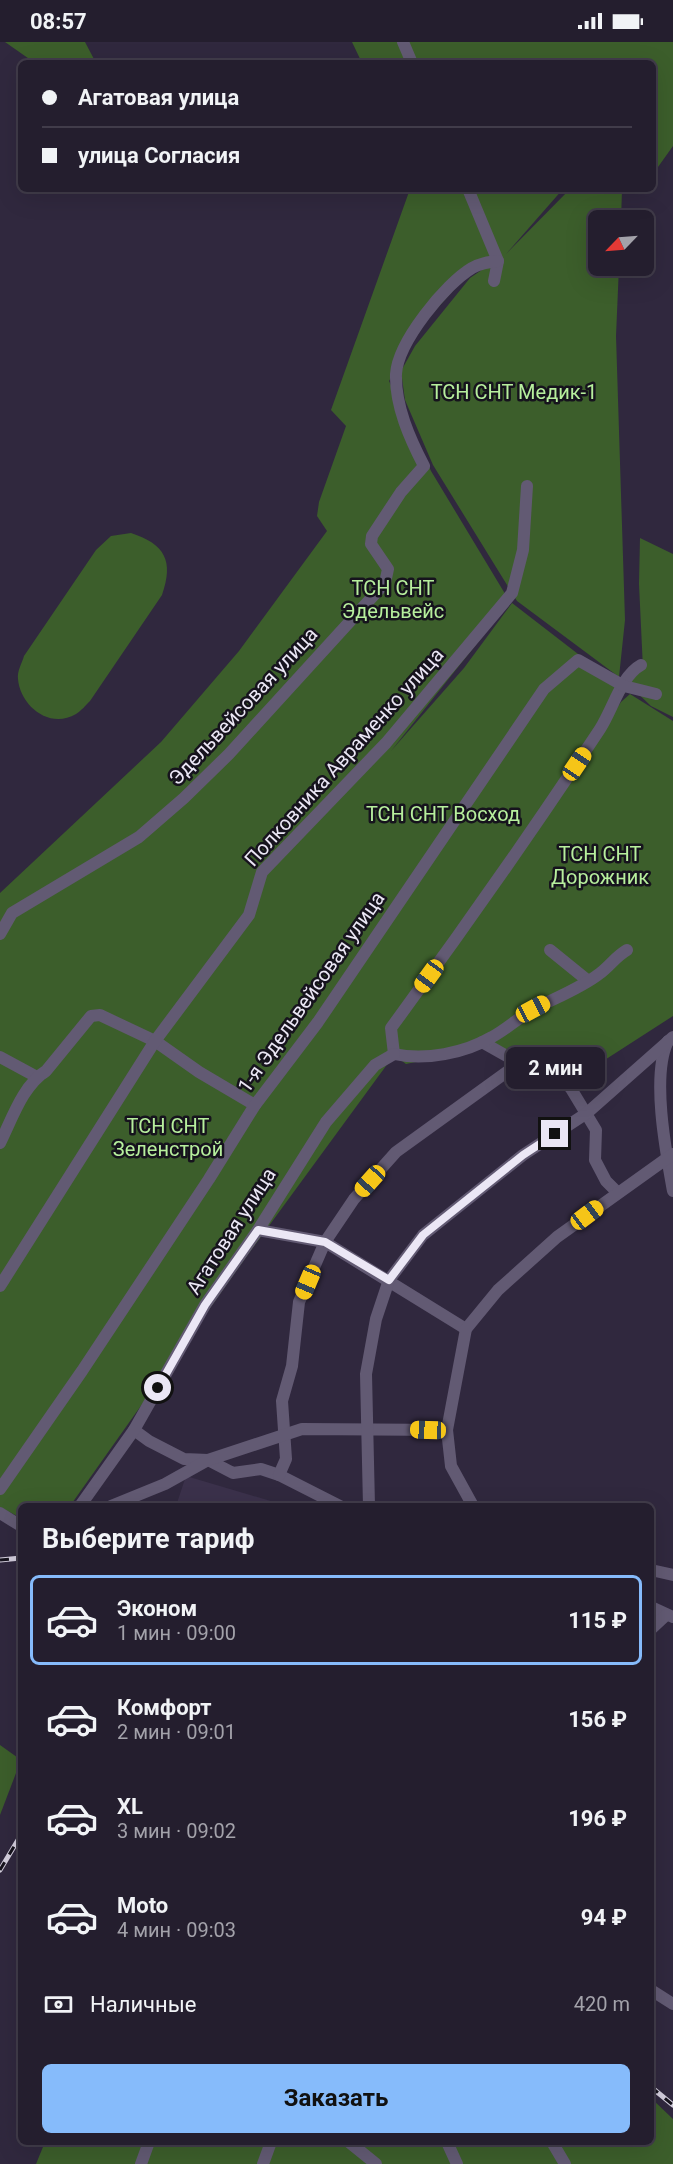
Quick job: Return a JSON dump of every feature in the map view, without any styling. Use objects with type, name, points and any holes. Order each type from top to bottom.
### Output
[{"type":"street","points":[[403,42],[411,60]]},
{"type":"street","points":[[469,192],[498,261],[494,281]]},
{"type":"street","name":"Эдельвейсовая улица","points":[[2,932],[12,913],[139,837],[184,798],[229,754],[385,583],[388,569],[371,544],[372,536],[401,492],[424,466],[407,430],[398,395],[396,373],[404,346],[435,304],[465,272],[485,262],[498,261]]},
{"type":"street","name":"Полковника Авраменко улица","points":[[0,1286],[154,1041],[249,915],[253,894],[262,872],[386,743],[512,593],[523,550],[527,486]]},
{"type":"street","name":"1-я Эдельвейсовая улица","points":[[0,1489],[210,1179],[255,1105],[318,1022],[544,689],[578,660],[624,686],[656,694]]},
{"type":"street","points":[[627,950],[616,957],[599,974],[516,1018],[494,1036],[482,1042],[451,1053],[406,1057],[394,1054],[391,1028],[603,725],[630,671],[642,665]]},
{"type":"street","points":[[550,950],[587,980]]},
{"type":"street","points":[[0,1143],[20,1103],[37,1077],[46,1071],[91,1016],[100,1015],[154,1041],[255,1105]]},
{"type":"street","points":[[369,1503],[366,1374],[376,1319],[389,1280],[423,1235],[523,1155],[587,1113],[671,1039]]},
{"type":"street","points":[[671,1039],[661,1063],[673,1191]]},
{"type":"street","points":[[482,1042],[526,1067],[552,1076],[570,1087],[596,1130],[595,1160],[606,1180],[617,1192]]},
{"type":"street","name":"Агатовая улица","points":[[82,1503],[134,1430],[205,1305],[258,1230],[326,1122],[375,1065],[394,1054]]},
{"type":"street","points":[[0,1057],[37,1077]]},
{"type":"street","points":[[279,1475],[286,1459],[282,1401],[292,1366],[299,1302],[325,1242],[354,1199],[396,1152],[508,1071],[526,1067]]},
{"type":"street","points":[[471,1503],[451,1466],[447,1430],[466,1329],[498,1290],[557,1237],[617,1192],[670,1157]]},
{"type":"street","points":[[258,1230],[325,1242],[466,1329]]},
{"type":"street","points":[[118,1503],[165,1484],[208,1460],[302,1429],[447,1430]]},
{"type":"street","points":[[134,1430],[184,1460],[208,1460],[232,1473],[261,1469],[279,1475],[334,1503]]},
{"type":"street","points":[[0,1513],[18,1524]]},
{"type":"street","points":[[654,1571],[673,1575]]},
{"type":"street","points":[[654,1608],[670,1616]]},
{"type":"street","points":[[654,1627],[670,1616]]},
{"type":"street","points":[[654,1992],[673,2004]]},
{"type":"street","points":[[141,2164],[148,2145]]},
{"type":"street","points":[[263,2164],[270,2145]]},
{"type":"street","points":[[354,2145],[376,2164]]},
{"type":"street","points":[[448,2145],[457,2164]]},
{"type":"street","points":[[554,2145],[565,2164]]},
{"type":"shaded area","points":[[186,1476],[277,1503],[177,1503]]},
{"type":"green space","points":[[5,42],[85,42],[94,60],[31,60]]},
{"type":"green space","points":[[352,42],[673,42],[673,146],[656,170],[656,60],[361,60]]},
{"type":"green space","points":[[409,192],[560,192],[506,254],[567,192],[622,192],[621,210],[588,210],[588,276],[619,276],[616,336],[625,620],[619,677],[517,601],[433,465],[405,400],[401,371],[415,346],[470,278],[489,265],[468,274],[425,322],[389,381],[431,471],[510,602],[391,751],[464,668],[512,603],[626,691],[574,776],[621,702],[630,694],[673,721],[673,1016],[569,1083],[484,1048],[406,1064],[394,1055],[249,1253],[72,1503],[18,1503],[18,1516],[0,1507],[0,1058],[44,1080],[46,1077],[0,1056],[0,893],[161,742],[239,651],[327,531],[317,516],[319,502],[346,426],[331,410]]},
{"type":"green space","points":[[131,533],[152,543],[164,555],[167,573],[162,595],[90,701],[78,713],[66,718],[46,717],[30,706],[20,689],[18,673],[24,656],[96,550],[111,536]]},
{"type":"green space","points":[[640,538],[673,554],[673,717],[651,706],[628,684],[643,669],[639,584]]},
{"type":"green space","points":[[0,1745],[18,1758],[18,1768],[0,1815]]},
{"type":"green space","points":[[654,2101],[673,2119],[673,2164],[36,2164],[44,2145],[654,2145]]},
{"type":"railway","points":[[0,1560],[18,1558]]},
{"type":"railway","points":[[0,1870],[18,1840]]},
{"type":"railway","points":[[654,2089],[673,2105]]},
{"type":"route","points":[[158,1388],[205,1305],[258,1230],[325,1242],[389,1280],[423,1235],[523,1155],[555,1134]]},
{"type":"park label","name":"ТСН СНТ Медик-1","points":[[514,392]]},
{"type":"park label","name":"ТСН СНТ Эдельвейс","points":[[393,600]]},
{"type":"park label","name":"ТСН СНТ Восход","points":[[443,814]]},
{"type":"park label","name":"ТСН СНТ Дорожник","points":[[600,866]]},
{"type":"park label","name":"ТСН СНТ Зеленстрой","points":[[168,1138]]}]
